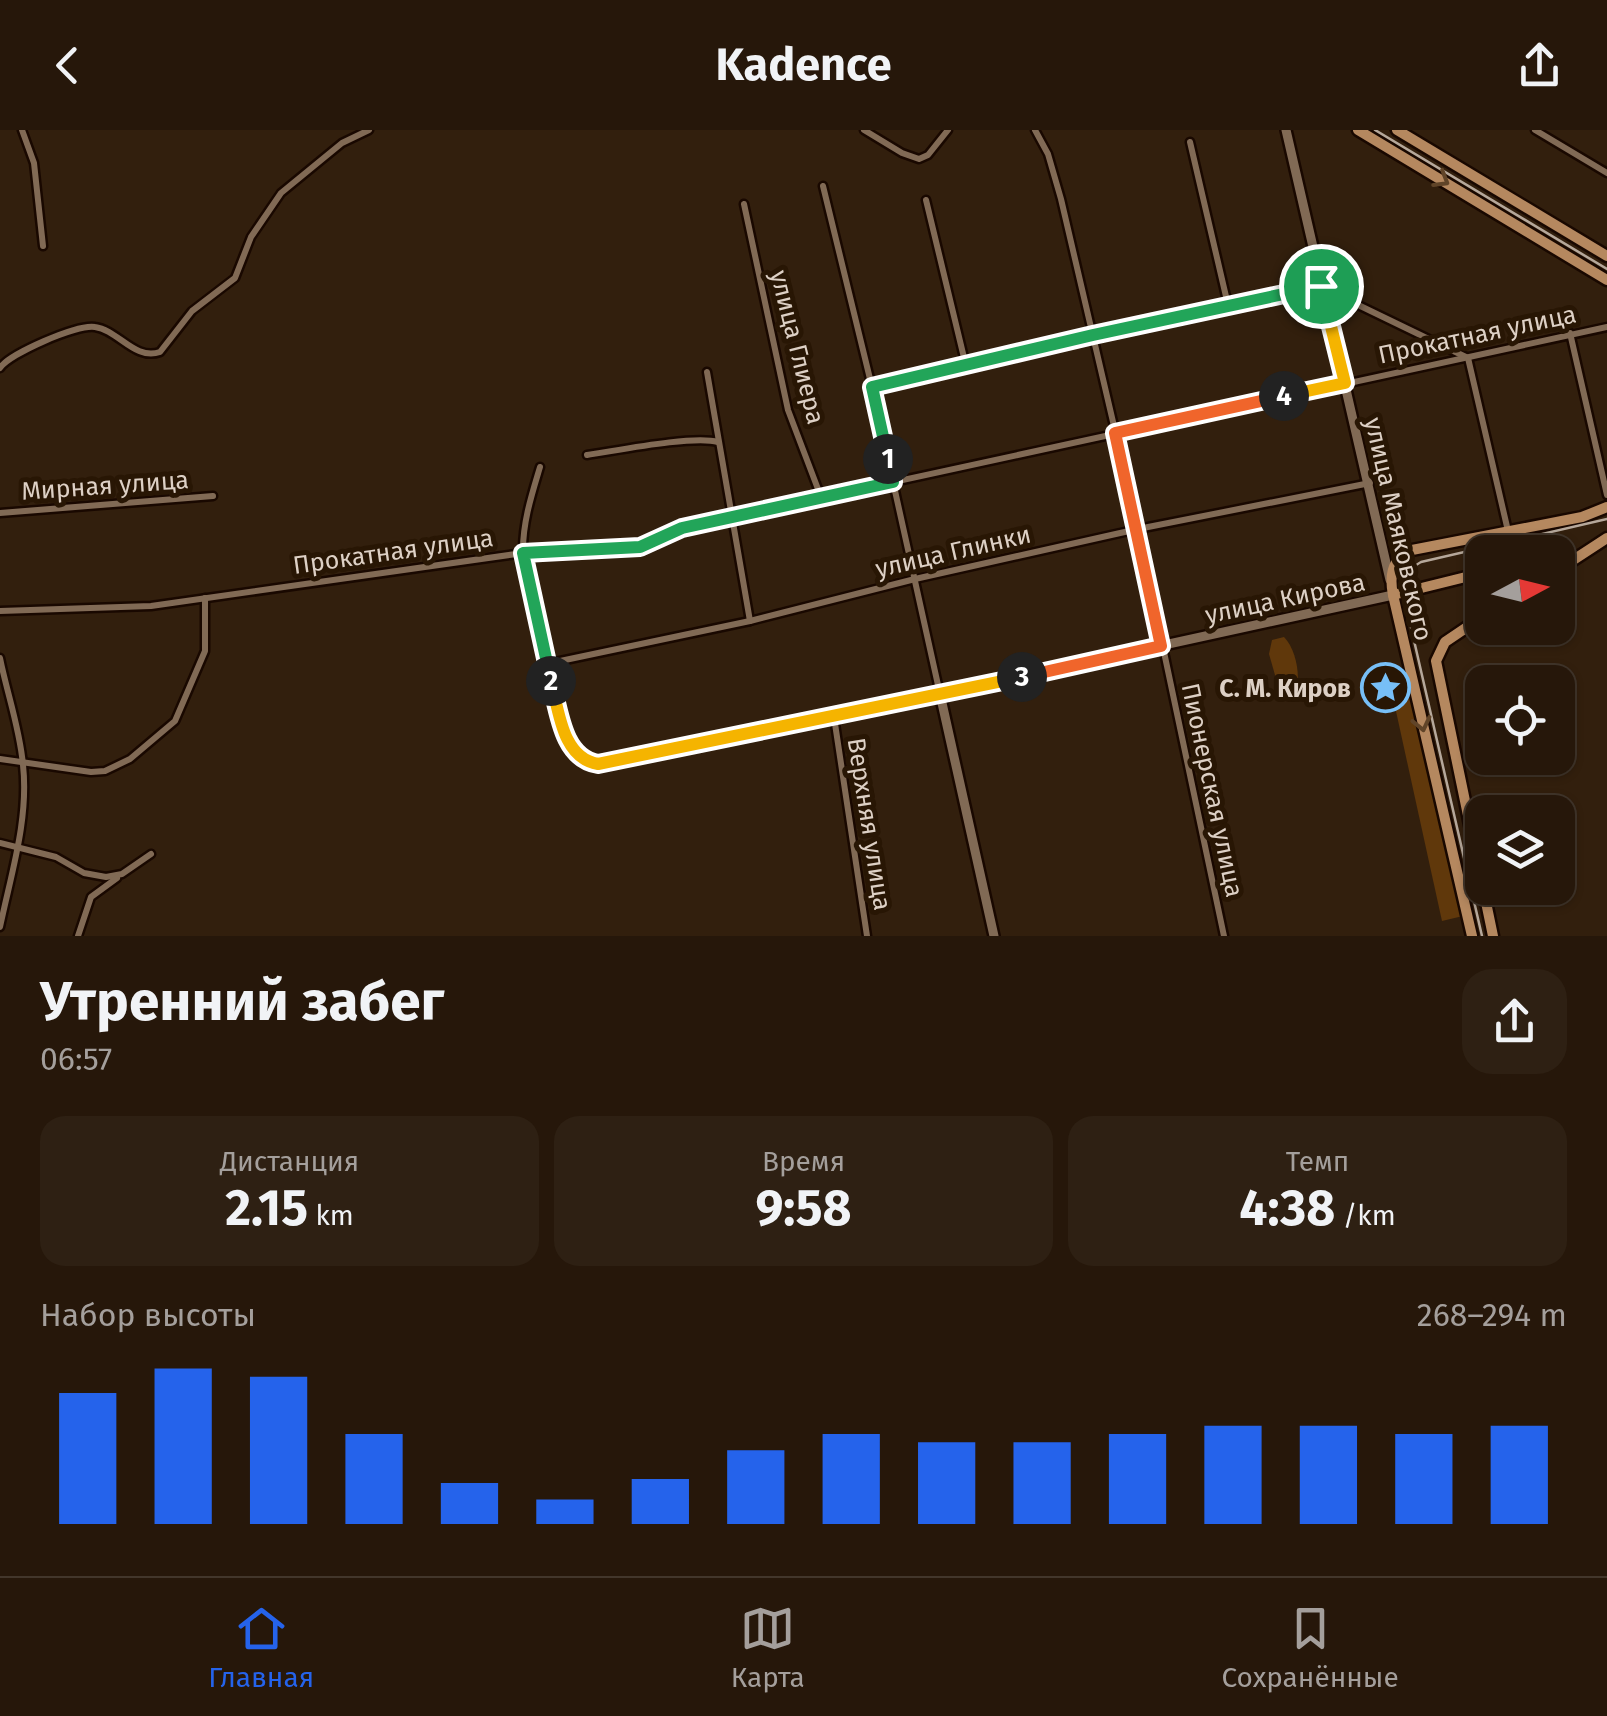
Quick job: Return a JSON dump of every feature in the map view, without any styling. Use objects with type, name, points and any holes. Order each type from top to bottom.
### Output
[{"type":"main road","name":"улица Маяковского","points":[[1286,130],[1472,936]]},
{"type":"main road","points":[[1358,130],[1607,280]]},
{"type":"main road","points":[[1396,130],[1607,256]]},
{"type":"main road","name":"улица Кирова","points":[[940,694],[1161,646],[1392,589],[1393,567],[1404,554],[1582,517],[1607,507]]},
{"type":"main road","points":[[1575,559],[1607,538]]},
{"type":"main road","points":[[1575,554],[1585,552]]},
{"type":"main road","points":[[1392,589],[1465,576]]},
{"type":"main road","name":"улица Маяковского","points":[[1465,628],[1445,642],[1436,661],[1493,936]]},
{"type":"main road","points":[[940,694],[994,936]]},
{"type":"street","points":[[22,130],[34,163],[43,246]]},
{"type":"street","points":[[0,368],[10,357],[87,326],[105,330],[147,354],[160,352],[192,311],[235,278],[251,237],[281,193],[342,143],[369,130]]},
{"type":"street","points":[[864,130],[914,158],[924,158],[948,130]]},
{"type":"street","name":"Пионерская улица","points":[[1034,130],[1053,169],[1093,335],[1224,936]]},
{"type":"street","points":[[1534,130],[1607,173]]},
{"type":"street","points":[[1190,142],[1228,306]]},
{"type":"street","points":[[823,186],[940,694]]},
{"type":"street","points":[[926,200],[966,366]]},
{"type":"street","name":"улица Глиера","points":[[744,204],[788,410],[821,497]]},
{"type":"street","points":[[872,387],[1321,286],[1468,358],[1508,532]]},
{"type":"street","name":"Прокатная улица","points":[[0,611],[151,606],[523,553],[640,547],[674,530],[732,516],[1607,327]]},
{"type":"street","points":[[1570,332],[1607,495]]},
{"type":"street","points":[[707,372],[750,621]]},
{"type":"street","points":[[587,456],[702,440],[719,442]]},
{"type":"street","points":[[540,467],[528,508],[523,553],[546,664]]},
{"type":"street","name":"улица Глинки","points":[[546,664],[750,621],[1138,529],[1370,482]]},
{"type":"street","name":"Мирная улица","points":[[0,513],[213,496]]},
{"type":"street","points":[[0,758],[73,771],[105,771],[130,759],[168,728],[180,712],[205,651],[205,598]]},
{"type":"street","points":[[0,658],[23,764],[24,804],[0,926]]},
{"type":"street","name":"улица Кирова","points":[[546,664],[568,741],[579,756],[598,764],[940,694]]},
{"type":"street","name":"Верхняя улица","points":[[834,717],[867,936]]},
{"type":"street","points":[[0,843],[56,857],[84,872],[106,877],[122,874]]},
{"type":"street","points":[[78,936],[92,897],[150,854]]},
{"type":"shaded area","points":[[1284,637],[1294,654],[1298,674],[1297,686],[1287,691],[1279,689],[1269,654],[1272,640]]},
{"type":"shaded area","points":[[1414,688],[1463,916],[1442,921],[1392,693]]},
{"type":"tram line","points":[[1375,130],[1607,269]]},
{"type":"tram line","points":[[1482,936],[1404,597],[1405,581],[1421,562],[1607,519]]},
{"type":"place","name":"С. М. Киров","points":[[1386,688]]},
{"type":"route","points":[[1321,286],[1345,383],[1115,433],[1161,646],[598,764],[571,748],[546,664],[523,553],[640,547],[682,528],[893,482],[872,387],[1321,286]]}]
